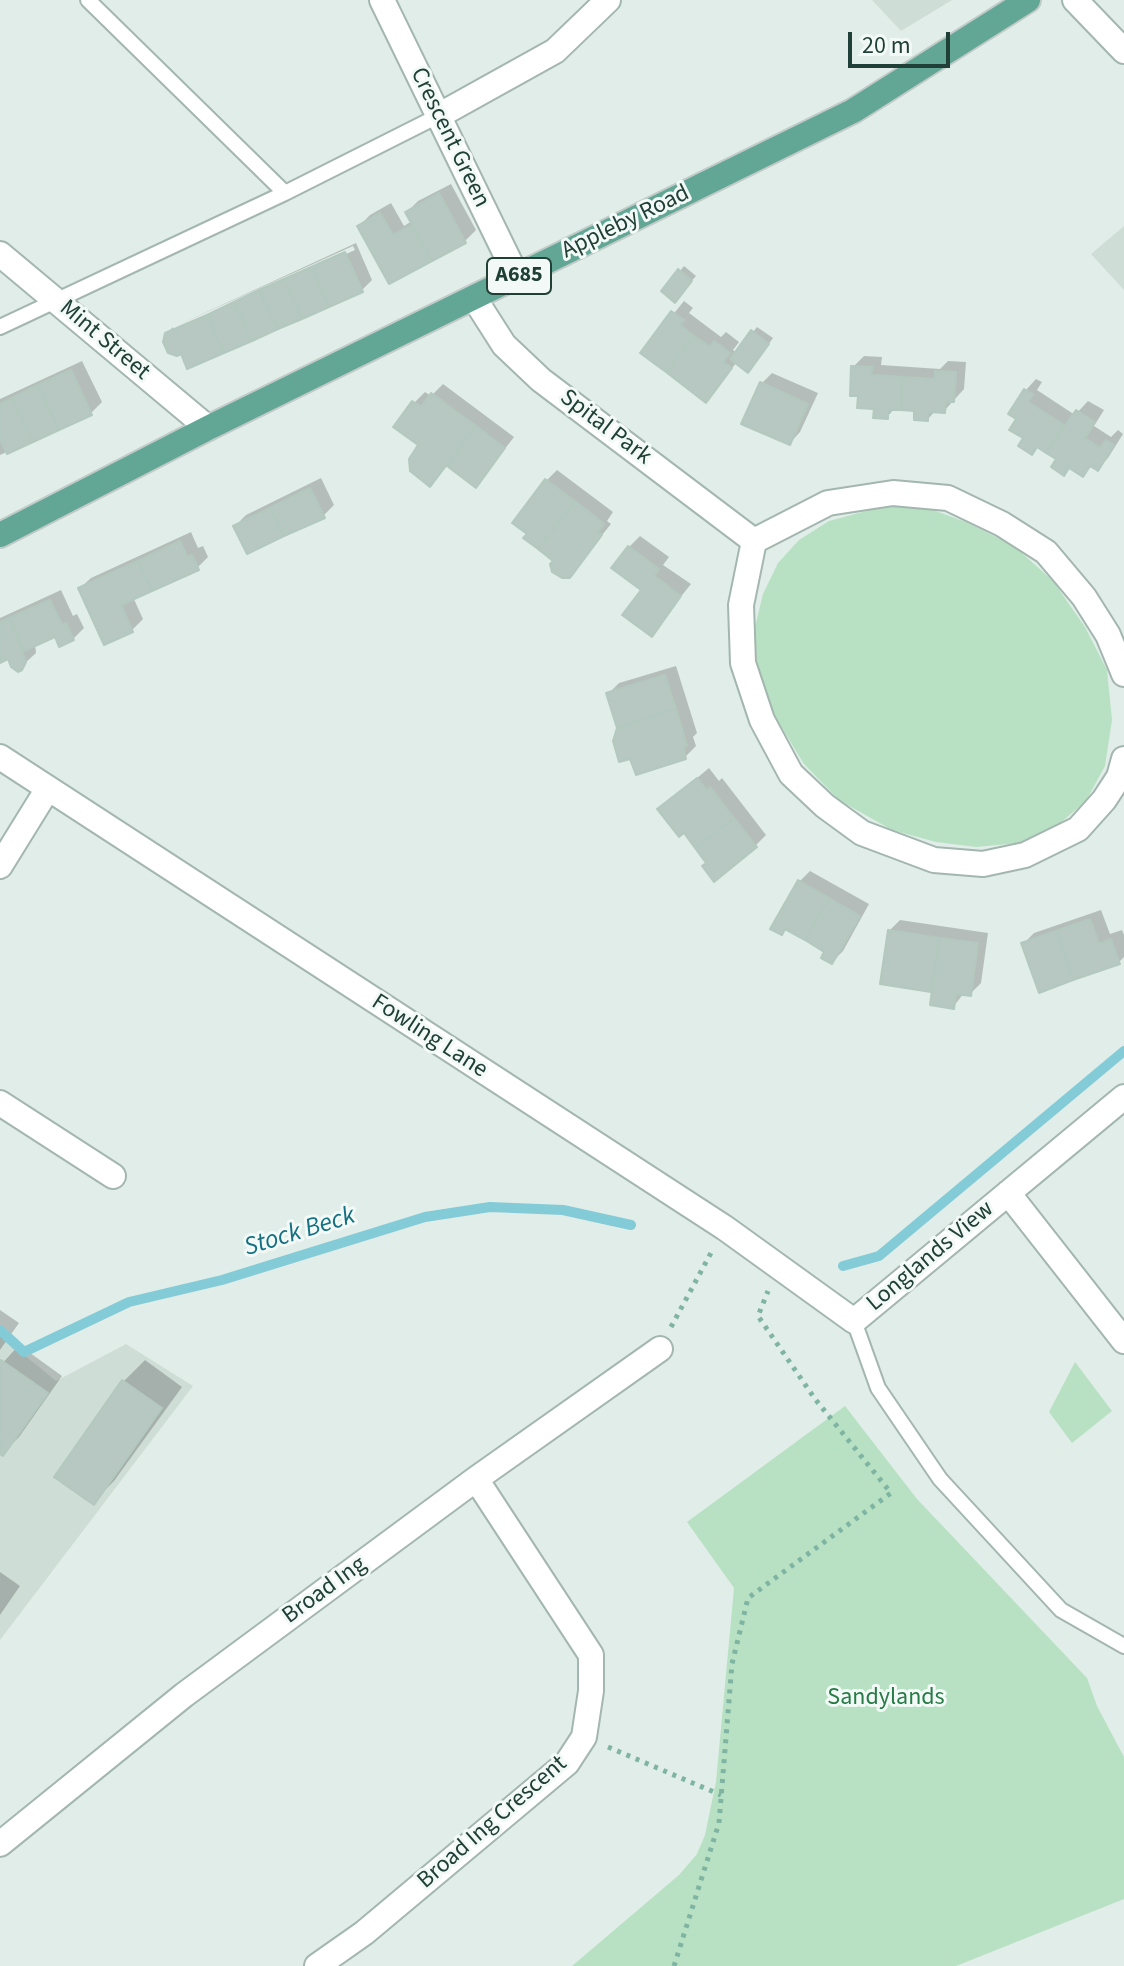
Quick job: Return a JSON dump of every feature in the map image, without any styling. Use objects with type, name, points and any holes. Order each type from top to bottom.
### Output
[{"type":"main road","name":"Appleby Road","points":[[0,535],[208,428],[853,111],[1028,0]]},
{"type":"street","name":"Crescent Green","points":[[382,0],[517,277]]},
{"type":"street","points":[[438,116],[555,51],[608,0]]},
{"type":"street","points":[[1075,0],[1124,51]]},
{"type":"street","name":"Mint Street","points":[[0,254],[208,428]]},
{"type":"street","name":"Spital Park","points":[[474,298],[504,345],[541,380],[754,541]]},
{"type":"street","points":[[1124,674],[1108,635],[1046,552],[1002,524],[948,498],[893,493],[828,503],[754,541],[741,605],[743,663],[762,720],[791,774],[825,806],[862,833],[934,860],[983,864],[1025,855],[1078,829],[1104,800],[1119,777],[1124,759]]},
{"type":"street","name":"Fowling Lane","points":[[0,757],[725,1228],[854,1321]]},
{"type":"street","points":[[0,866],[47,790]]},
{"type":"street","name":"Longlands View","points":[[854,1321],[1124,1097]]},
{"type":"street","points":[[0,1103],[113,1176]]},
{"type":"street","name":"Longlands View","points":[[1008,1193],[1124,1341]]},
{"type":"street","name":"Broad Ing","points":[[0,1844],[184,1695],[476,1479],[660,1349]]},
{"type":"street","name":"Broad Ing Crescent","points":[[317,1966],[364,1933],[567,1763],[584,1737],[591,1691],[591,1655],[476,1479]]},
{"type":"lane","points":[[88,0],[285,193]]},
{"type":"lane","points":[[0,327],[285,193],[438,116]]},
{"type":"lane","points":[[854,1321],[878,1388],[940,1479],[1061,1610],[1124,1646]]},
{"type":"path","points":[[660,1349],[725,1228]]},
{"type":"path","points":[[674,1966],[719,1823],[732,1664],[748,1598],[891,1493],[815,1399],[758,1316],[777,1265]]},
{"type":"path","points":[[584,1737],[721,1795]]},
{"type":"shaded area","points":[[872,0],[952,0],[901,31]]},
{"type":"shaded area","points":[[1124,226],[1124,290],[1091,254]]},
{"type":"shaded area","points":[[0,1335],[56,1381],[126,1344],[193,1386],[0,1640]]},
{"type":"green space","points":[[896,503],[930,509],[966,522],[1014,546],[1053,581],[1085,627],[1107,670],[1112,720],[1105,766],[1086,801],[1059,824],[1019,843],[976,847],[936,842],[892,830],[839,800],[804,764],[771,710],[757,662],[754,631],[763,594],[778,563],[799,540],[829,521]]},
{"type":"green space","points":[[1075,1362],[1112,1411],[1072,1443],[1049,1412]]},
{"type":"green space","name":"Sandylands","points":[[845,1406],[917,1499],[1087,1678],[1097,1706],[1124,1757],[1124,1899],[956,1966],[572,1966],[679,1875],[697,1854],[705,1835],[716,1782],[734,1588],[687,1522]]},
{"type":"building","points":[[439,193],[466,243],[432,261],[405,212]]},
{"type":"building","points":[[380,213],[393,235],[411,225],[432,261],[389,284],[357,226]]},
{"type":"building","points":[[345,252],[363,292],[329,307],[311,267]]},
{"type":"building","points":[[311,267],[329,307],[302,319],[284,279]]},
{"type":"building","points":[[678,269],[692,281],[675,303],[661,291]]},
{"type":"building","points":[[284,279],[302,319],[278,329],[259,290]]},
{"type":"building","points":[[259,290],[278,329],[252,341],[234,302]]},
{"type":"building","points":[[234,302],[252,341],[224,353],[207,315]]},
{"type":"building","points":[[671,311],[684,320],[680,325],[694,336],[666,372],[640,353]]},
{"type":"building","points":[[207,315],[224,353],[187,369],[181,354],[168,353],[163,342],[165,333]]},
{"type":"building","points":[[751,330],[769,344],[748,373],[730,359]]},
{"type":"building","points":[[694,336],[710,347],[714,341],[730,353],[723,362],[732,368],[706,403],[666,372]]},
{"type":"building","points":[[851,366],[872,367],[871,375],[902,377],[901,410],[888,410],[888,419],[873,418],[874,409],[857,408],[858,396],[850,396]]},
{"type":"building","points":[[71,370],[92,415],[59,430],[38,385]]},
{"type":"building","points":[[935,371],[956,372],[954,402],[946,402],[945,413],[928,412],[928,421],[914,420],[914,411],[901,410],[902,377],[935,379]]},
{"type":"building","points":[[760,382],[808,404],[790,445],[741,424]]},
{"type":"building","points":[[38,385],[59,430],[33,442],[12,398]]},
{"type":"building","points":[[1024,389],[1033,394],[1028,402],[1064,425],[1046,453],[1037,447],[1032,455],[1018,446],[1023,438],[1009,430],[1016,419],[1008,414]]},
{"type":"building","points":[[431,393],[476,426],[430,487],[410,471],[409,459],[418,445],[393,427],[412,401],[421,407]]},
{"type":"building","points":[[12,398],[33,442],[7,454],[0,440],[0,404]]},
{"type":"building","points":[[1076,410],[1095,422],[1085,438],[1100,448],[1106,440],[1114,445],[1098,471],[1090,466],[1083,477],[1069,468],[1064,476],[1051,467],[1056,459],[1046,453]]},
{"type":"building","points":[[476,426],[505,448],[476,488],[447,466]]},
{"type":"building","points":[[545,479],[575,501],[538,549],[523,538],[527,534],[512,523]]},
{"type":"building","points":[[310,488],[325,518],[284,536],[270,508]]},
{"type":"building","points":[[575,501],[604,524],[598,532],[602,535],[570,578],[562,578],[552,572],[550,564],[553,561],[538,549]]},
{"type":"building","points":[[270,508],[284,536],[247,554],[233,526]]},
{"type":"building","points":[[180,541],[187,557],[192,555],[199,570],[152,591],[138,561]]},
{"type":"building","points":[[628,546],[659,569],[654,576],[681,596],[652,637],[622,615],[641,590],[611,568]]},
{"type":"building","points":[[138,561],[152,591],[121,605],[133,632],[104,645],[78,588]]},
{"type":"building","points":[[50,600],[62,625],[66,623],[74,640],[59,647],[55,637],[24,651],[9,618]]},
{"type":"building","points":[[9,618],[26,662],[18,672],[11,667],[8,659],[0,663],[0,622]]},
{"type":"building","points":[[665,675],[676,709],[617,728],[606,693]]},
{"type":"building","points":[[676,709],[687,746],[683,747],[686,759],[636,775],[630,759],[619,762],[613,741],[617,728]]},
{"type":"building","points":[[697,778],[707,790],[710,787],[734,818],[695,848],[684,833],[679,837],[657,809]]},
{"type":"building","points":[[734,818],[757,847],[714,882],[702,866],[706,863],[695,848]]},
{"type":"building","points":[[798,880],[829,898],[805,940],[785,929],[782,935],[770,929]]},
{"type":"building","points":[[829,898],[860,916],[832,964],[821,958],[824,952],[805,940]]},
{"type":"building","points":[[1090,919],[1099,944],[1111,939],[1120,964],[1073,980],[1056,931]]},
{"type":"building","points":[[888,930],[939,938],[931,992],[880,984]]},
{"type":"building","points":[[1056,931],[1073,980],[1039,993],[1021,943]]},
{"type":"building","points":[[939,938],[978,943],[971,996],[956,994],[954,1009],[930,1005]]},
{"type":"building","points":[[1,1360],[48,1393],[3,1456],[0,1454]]},
{"type":"building","points":[[122,1380],[162,1408],[94,1505],[54,1477]]},
{"type":"waterway","points":[[843,1266],[879,1256],[1124,1051]]},
{"type":"waterway","name":"Stock Beck","points":[[0,1330],[24,1352],[129,1302],[222,1280],[425,1217],[490,1207],[563,1210],[631,1225]]}]
